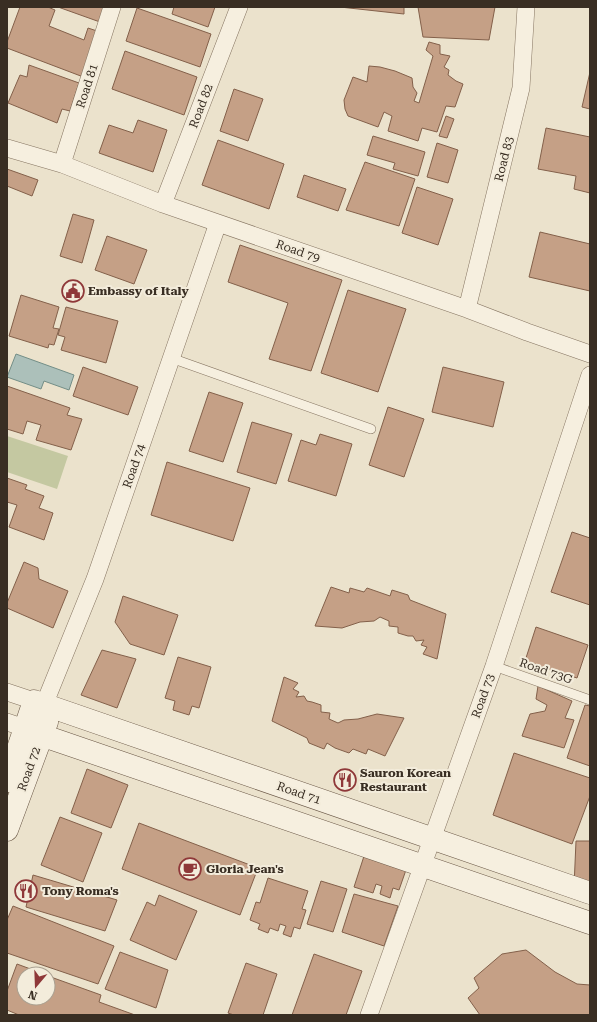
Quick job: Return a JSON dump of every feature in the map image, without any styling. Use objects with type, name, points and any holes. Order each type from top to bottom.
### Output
[{"type":"street","name":"Road 81","points":[[62,164],[112,7]]},
{"type":"street","name":"Road 82","points":[[163,204],[239,7]]},
{"type":"street","name":"Road 83","points":[[467,309],[521,88],[526,7]]},
{"type":"street","name":"Road 79","points":[[7,148],[62,164],[163,204],[467,309],[590,354]]},
{"type":"street","name":"Road 74","points":[[43,705],[95,579],[218,223]]},
{"type":"street","name":"Road 73","points":[[369,1015],[494,666],[590,375]]},
{"type":"street","name":"Road 71","points":[[7,692],[590,894]]},
{"type":"street","name":"Road 72","points":[[7,781],[24,729],[43,705]]},
{"type":"street","name":"Road 72","points":[[7,830],[24,729]]},
{"type":"street","points":[[24,729],[590,923]]},
{"type":"lane","points":[[171,358],[371,429]]},
{"type":"lane","name":"Road 73G","points":[[494,666],[590,700]]},
{"type":"green space","points":[[7,436],[68,456],[57,489],[7,472]]},
{"type":"water","points":[[16,354],[74,375],[69,390],[44,381],[41,389],[7,377]]},
{"type":"building","points":[[20,7],[48,7],[55,10],[49,26],[84,40],[88,28],[103,33],[86,78],[7,48],[7,42]]},
{"type":"building","points":[[58,7],[105,7],[100,22]]},
{"type":"building","points":[[174,7],[215,7],[208,27],[172,14]]},
{"type":"building","points":[[340,7],[404,7],[404,14]]},
{"type":"building","points":[[418,7],[495,7],[489,40],[423,37]]},
{"type":"building","points":[[137,8],[211,34],[200,67],[126,41]]},
{"type":"building","points":[[429,42],[440,45],[440,54],[450,56],[444,67],[449,70],[448,75],[463,84],[455,107],[446,106],[437,132],[422,128],[418,141],[388,131],[392,116],[384,112],[378,127],[348,116],[345,109],[344,100],[353,77],[367,82],[369,66],[395,71],[412,78],[413,87],[417,93],[414,101],[419,103],[433,56],[426,50]]},
{"type":"building","points":[[125,51],[197,77],[184,115],[112,89]]},
{"type":"building","points":[[29,65],[79,83],[70,111],[62,109],[57,123],[8,103],[20,75],[27,77]]},
{"type":"building","points":[[590,72],[590,109],[582,107]]},
{"type":"building","points":[[234,89],[263,99],[248,141],[220,131]]},
{"type":"building","points":[[446,116],[454,119],[447,138],[439,136]]},
{"type":"building","points":[[138,120],[167,130],[153,172],[99,153],[109,125],[133,133]]},
{"type":"building","points":[[546,128],[590,137],[590,193],[574,189],[576,176],[538,169]]},
{"type":"building","points":[[373,136],[425,152],[418,176],[393,169],[395,163],[367,155]]},
{"type":"building","points":[[218,140],[284,164],[269,209],[202,185]]},
{"type":"building","points":[[437,143],[458,150],[448,183],[427,177]]},
{"type":"building","points":[[365,162],[415,179],[399,226],[346,210]]},
{"type":"building","points":[[7,169],[38,180],[32,196],[7,186]]},
{"type":"building","points":[[304,175],[346,189],[338,211],[297,197]]},
{"type":"building","points":[[417,187],[453,199],[438,245],[402,233]]},
{"type":"building","points":[[73,214],[94,220],[82,263],[60,256]]},
{"type":"building","points":[[540,232],[590,244],[590,291],[529,277]]},
{"type":"building","points":[[107,236],[147,250],[134,284],[95,270]]},
{"type":"building","points":[[240,245],[342,280],[311,371],[269,359],[288,303],[228,282]]},
{"type":"building","points":[[348,290],[406,309],[378,392],[321,373]]},
{"type":"building","points":[[21,295],[59,307],[53,328],[59,329],[54,345],[49,344],[48,348],[9,336]]},
{"type":"building","points":[[66,307],[118,321],[106,363],[61,350],[65,337],[58,335]]},
{"type":"building","points":[[83,367],[138,387],[128,415],[73,396]]},
{"type":"building","points":[[443,367],[504,382],[493,427],[432,412]]},
{"type":"building","points":[[7,386],[70,408],[67,415],[82,419],[71,450],[36,440],[41,425],[27,421],[23,434],[7,429]]},
{"type":"building","points":[[209,392],[243,403],[223,462],[189,451]]},
{"type":"building","points":[[388,407],[424,419],[404,477],[369,465]]},
{"type":"building","points":[[252,422],[292,434],[276,484],[237,472]]},
{"type":"building","points":[[320,434],[352,444],[336,496],[288,481],[301,440],[316,445]]},
{"type":"building","points":[[167,462],[250,488],[233,541],[151,515]]},
{"type":"building","points":[[7,478],[27,485],[25,489],[44,496],[39,508],[53,513],[44,540],[9,527],[17,505],[7,502]]},
{"type":"building","points":[[572,532],[590,538],[590,605],[551,592]]},
{"type":"building","points":[[24,562],[38,568],[39,579],[68,591],[53,628],[7,608],[7,603]]},
{"type":"building","points":[[331,587],[349,593],[350,588],[364,592],[367,588],[390,596],[392,590],[408,595],[410,600],[446,614],[437,659],[423,654],[427,647],[421,645],[424,640],[416,641],[413,636],[398,633],[398,627],[389,626],[389,621],[380,617],[374,621],[360,622],[342,628],[315,626]]},
{"type":"building","points":[[123,596],[178,615],[164,655],[130,644],[115,622]]},
{"type":"building","points":[[536,627],[588,645],[577,678],[525,661]]},
{"type":"building","points":[[102,650],[136,659],[117,708],[81,695]]},
{"type":"building","points":[[178,657],[211,667],[199,708],[192,706],[189,715],[173,710],[175,701],[165,698]]},
{"type":"building","points":[[284,677],[298,683],[293,689],[299,692],[296,697],[304,696],[307,701],[321,705],[321,712],[330,713],[329,719],[338,723],[344,720],[358,719],[377,714],[404,718],[385,756],[368,749],[366,754],[353,749],[349,753],[335,748],[327,743],[324,749],[309,743],[307,738],[272,721]]},
{"type":"building","points":[[538,686],[572,701],[565,718],[574,720],[564,748],[522,736],[530,714],[545,711],[547,705],[536,699]]},
{"type":"building","points":[[585,705],[590,706],[590,766],[567,758]]},
{"type":"building","points":[[514,753],[590,778],[590,796],[572,844],[493,815]]},
{"type":"building","points":[[87,769],[128,785],[111,828],[71,813]]},
{"type":"building","points":[[60,817],[102,833],[83,882],[41,865]]},
{"type":"building","name":"Gloria Jean's","points":[[139,823],[258,868],[240,915],[122,869]]},
{"type":"building","points":[[576,841],[590,841],[590,887],[574,887]]},
{"type":"building","points":[[365,853],[407,867],[399,890],[393,888],[390,898],[380,894],[382,886],[376,884],[373,893],[354,887]]},
{"type":"building","points":[[33,875],[117,900],[105,931],[26,907]]},
{"type":"building","points":[[268,878],[308,891],[302,909],[306,910],[300,929],[294,927],[291,937],[283,934],[286,926],[280,924],[278,931],[270,928],[268,933],[258,929],[260,924],[250,920],[256,902],[260,903]]},
{"type":"building","points":[[321,881],[347,889],[333,932],[307,924]]},
{"type":"building","points":[[354,894],[398,906],[384,946],[342,932]]},
{"type":"building","points":[[159,895],[197,911],[176,960],[130,940],[147,902],[155,906]]},
{"type":"building","points":[[13,906],[114,946],[98,984],[56,970],[56,966],[45,966],[7,953],[7,920]]},
{"type":"building","points":[[526,950],[555,972],[577,984],[590,985],[590,1015],[480,1015],[468,998],[479,988],[474,978],[502,954]]},
{"type":"building","points":[[120,952],[168,970],[156,1008],[105,989]]},
{"type":"building","points":[[314,954],[362,971],[346,1015],[292,1015]]},
{"type":"building","points":[[246,963],[277,974],[263,1015],[234,1015],[228,1013]]},
{"type":"building","points":[[16,967],[16,1006],[56,1006],[56,979],[101,995],[99,1002],[135,1015],[19,1015],[7,1010],[7,991]]},
{"type":"place","name":"Embassy of Italy","points":[[73,291]]},
{"type":"place","name":"Sauron Korean Restaurant","points":[[345,780]]},
{"type":"place","name":"Gloria Jean's","points":[[190,869]]},
{"type":"place","name":"Tony Roma's","points":[[26,891]]}]
